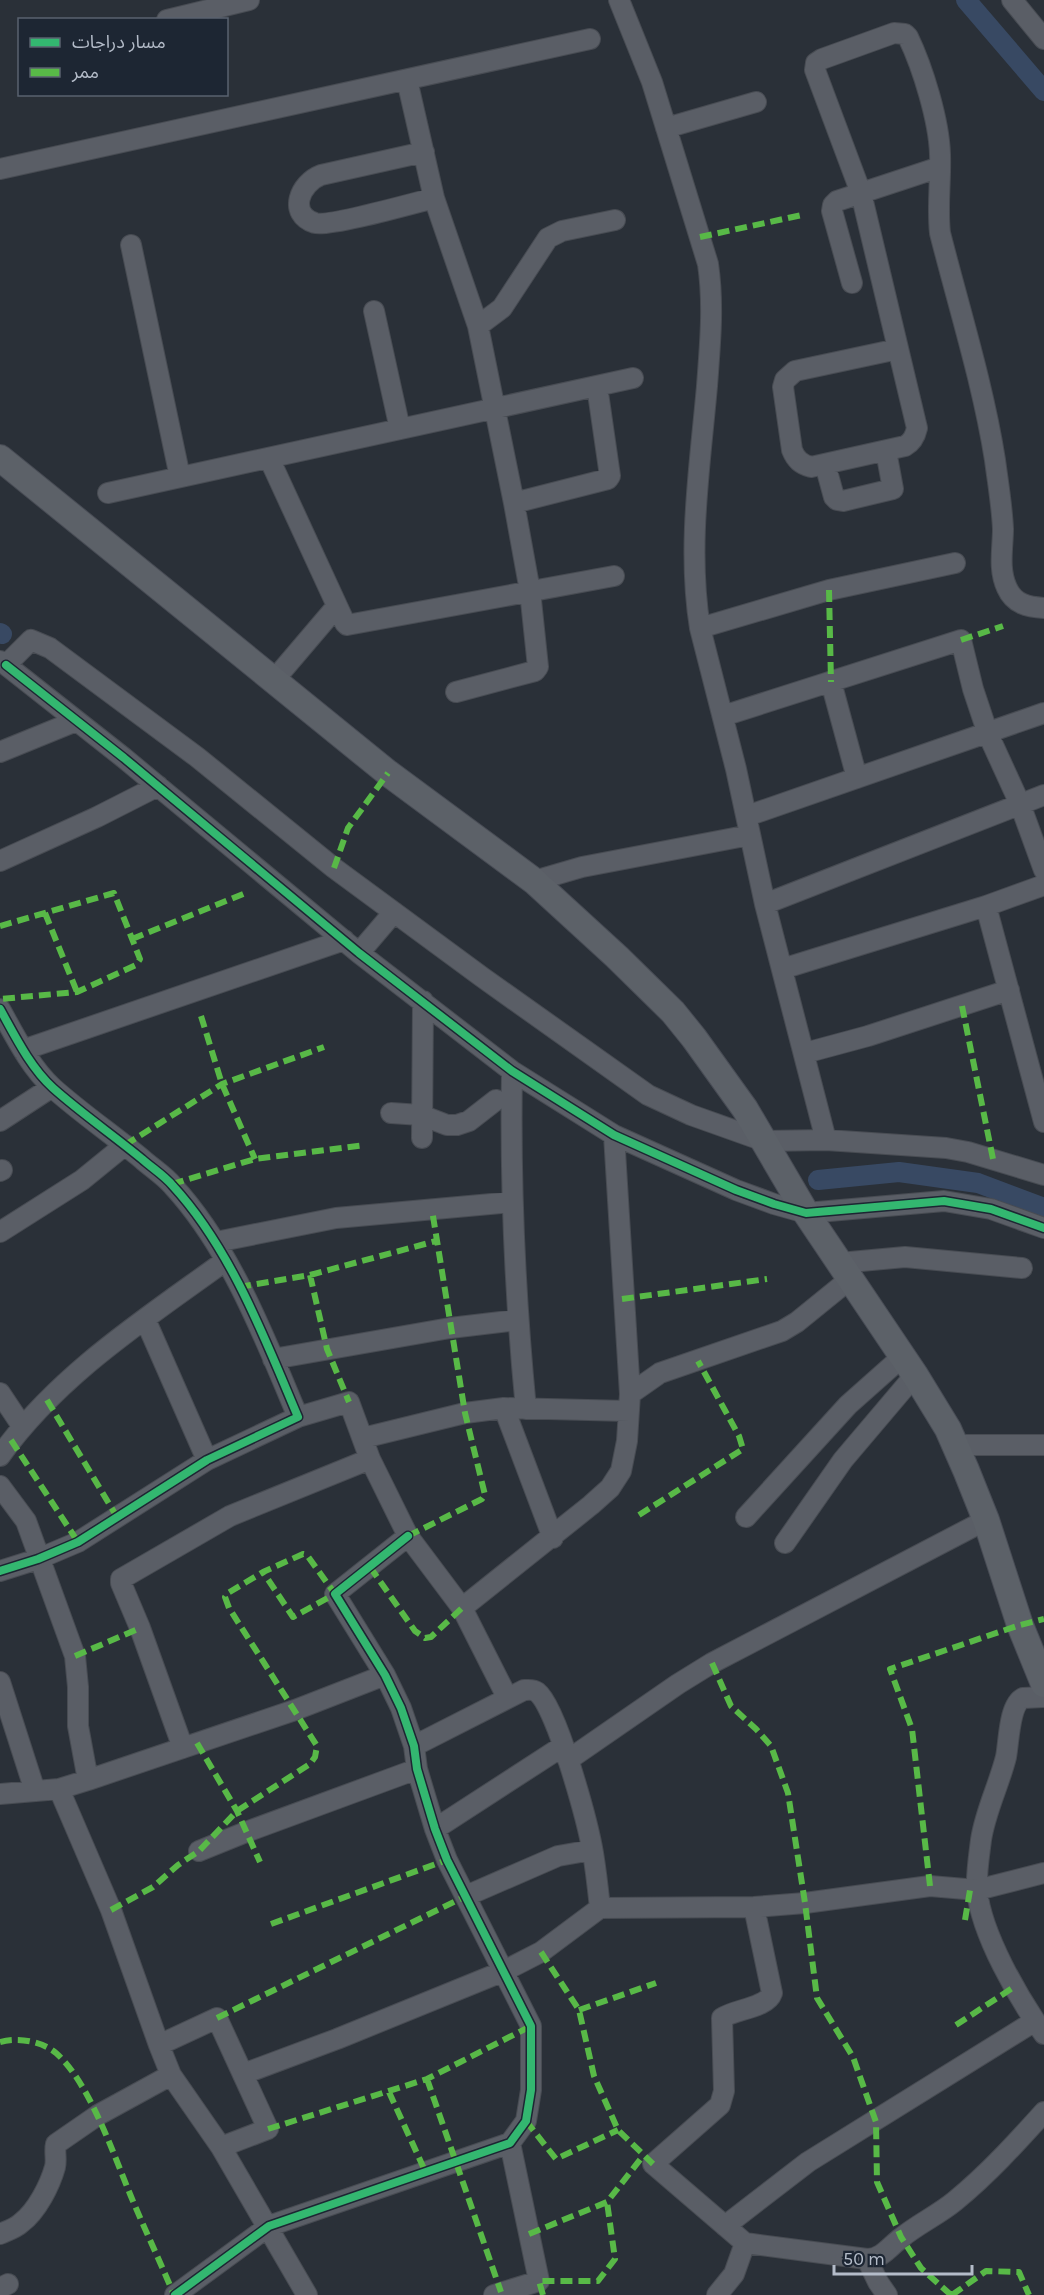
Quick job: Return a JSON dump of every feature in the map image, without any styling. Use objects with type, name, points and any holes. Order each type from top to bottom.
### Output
[{"type":"main road","points":[[0,458],[434,808],[534,882],[617,957],[673,1012],[720,1073],[764,1141],[806,1213],[908,1366],[956,1445],[986,1520],[1034,1664],[1044,1684]]},
{"type":"street","points":[[175,18],[249,0]]},
{"type":"street","points":[[619,0],[652,82],[708,264],[711,288],[711,331],[694,547],[700,628],[723,716],[765,904],[826,1140]]},
{"type":"street","points":[[1012,0],[1044,39]]},
{"type":"street","points":[[898,349],[795,371],[785,380],[783,387],[792,450],[802,464],[811,467],[905,446],[911,442],[917,428],[861,193],[815,66],[822,59],[894,33],[905,34],[911,42],[939,140],[940,233],[987,418],[1000,502],[1005,583],[1012,597],[1018,602],[1033,608],[1044,608]]},
{"type":"street","points":[[0,170],[590,39]]},
{"type":"street","points":[[407,80],[434,198],[478,326],[530,591],[537,669],[456,692]]},
{"type":"street","points":[[666,128],[756,102]]},
{"type":"street","points":[[424,152],[311,178],[303,188],[299,199],[300,211],[307,219],[317,224],[434,198]]},
{"type":"street","points":[[852,283],[832,211],[833,205],[837,201],[940,167]]},
{"type":"street","points":[[478,326],[502,308],[548,238],[562,231],[615,220]]},
{"type":"street","points":[[131,245],[180,477]]},
{"type":"street","points":[[374,311],[400,429]]},
{"type":"street","points":[[108,493],[633,378]]},
{"type":"street","points":[[514,503],[608,479],[610,476],[597,386]]},
{"type":"street","points":[[825,464],[834,497],[837,500],[843,501],[890,491],[893,489],[886,451]]},
{"type":"street","points":[[269,458],[347,625],[614,576]]},
{"type":"street","points":[[700,628],[829,590],[955,563]]},
{"type":"street","points":[[274,680],[337,606]]},
{"type":"street","points":[[723,716],[961,640],[973,689],[988,734],[1039,846],[1044,870]]},
{"type":"street","points":[[1044,1175],[968,1152],[946,1148],[826,1140],[764,1141],[691,1115],[635,1088],[333,868],[197,757],[50,648],[37,641],[28,641],[3,663],[158,786],[359,953],[512,1071],[614,1135],[736,1190],[806,1213],[944,1202],[991,1209],[1044,1228]]},
{"type":"street","points":[[831,682],[857,778]]},
{"type":"street","points":[[534,882],[582,867],[748,826],[857,778],[1044,713]]},
{"type":"street","points":[[0,752],[76,721]]},
{"type":"street","points":[[0,861],[97,817],[158,786]]},
{"type":"street","points":[[765,904],[1044,795]]},
{"type":"street","points":[[782,969],[986,906],[1044,885]]},
{"type":"street","points":[[986,906],[1044,1122]]},
{"type":"street","points":[[359,953],[394,912]]},
{"type":"street","points":[[23,1050],[344,940]]},
{"type":"street","points":[[805,1053],[868,1036],[1009,990]]},
{"type":"street","points":[[422,1138],[423,1001]]},
{"type":"street","points":[[0,1009],[23,1050],[52,1087],[172,1184],[216,1242],[273,1359],[298,1417]]},
{"type":"street","points":[[512,1071],[512,1202],[518,1320],[526,1409]]},
{"type":"street","points":[[0,1121],[52,1087]]},
{"type":"street","points":[[391,1113],[421,1115],[447,1125],[458,1125],[469,1120],[496,1100]]},
{"type":"street","points":[[462,1608],[553,1538],[618,1478],[625,1452],[629,1402],[614,1135]]},
{"type":"street","points":[[0,1233],[82,1180],[125,1145]]},
{"type":"street","points":[[216,1242],[336,1218],[512,1202]]},
{"type":"street","points":[[363,1438],[465,1413],[504,1408],[526,1409],[629,1402],[660,1373],[782,1331],[797,1322],[844,1271],[905,1257],[1022,1268]]},
{"type":"street","points":[[0,1456],[22,1426],[47,1400],[102,1350],[225,1261]]},
{"type":"street","points":[[145,1319],[207,1460]]},
{"type":"street","points":[[273,1359],[450,1328],[518,1320]]},
{"type":"street","points":[[746,1517],[848,1405],[908,1366]]},
{"type":"street","points":[[785,1543],[908,1366]]},
{"type":"street","points":[[0,1393],[22,1426]]},
{"type":"street","points":[[0,1571],[38,1559],[78,1542],[207,1460],[298,1417],[349,1402],[370,1459],[408,1536],[462,1608],[507,1697]]},
{"type":"street","points":[[504,1408],[553,1538]]},
{"type":"street","points":[[956,1445],[1044,1445]]},
{"type":"street","points":[[183,1748],[121,1579],[230,1516],[370,1459]]},
{"type":"street","points":[[0,1486],[26,1521],[75,1656],[78,1726],[88,1780]]},
{"type":"street","points":[[435,1829],[566,1753],[712,1663],[986,1520]]},
{"type":"street","points":[[175,2295],[269,2226],[510,2143],[526,2121],[531,2090],[531,2026],[447,1860],[417,1770],[414,1746],[401,1708],[385,1675],[335,1594],[408,1536]]},
{"type":"street","points":[[0,1794],[59,1789],[295,1710],[385,1675]]},
{"type":"street","points":[[0,1682],[35,1791]]},
{"type":"street","points":[[414,1746],[507,1697],[524,1690],[539,1693],[550,1709],[566,1753],[592,1850],[600,1908]]},
{"type":"street","points":[[726,2226],[808,2162],[1039,2028],[1014,1987],[996,1949],[986,1925],[977,1890],[981,1839],[1006,1755],[1015,1706],[1023,1698],[1044,1697]]},
{"type":"street","points":[[199,1851],[417,1770]]},
{"type":"street","points":[[59,1789],[111,1910],[171,2075],[221,2147],[269,2226],[307,2295]]},
{"type":"street","points":[[466,1896],[558,1856],[592,1850]]},
{"type":"street","points":[[243,2074],[337,2039],[504,1971],[540,1952],[600,1908],[754,1907],[806,1904],[930,1886],[977,1890],[1044,1873]]},
{"type":"street","points":[[754,1907],[772,1993],[770,1999],[729,2013],[722,2018],[724,2091],[720,2105],[653,2164],[745,2243],[867,2259],[878,2258],[901,2237],[954,2203],[994,2167],[1044,2112]]},
{"type":"street","points":[[159,2045],[217,2019],[268,2129],[221,2147]]},
{"type":"street","points":[[0,2234],[21,2224],[35,2207],[51,2181],[56,2163],[54,2152],[56,2144],[98,2115],[171,2075]]},
{"type":"street","points":[[499,2294],[539,2281],[510,2143]]},
{"type":"street","points":[[717,2295],[735,2274],[745,2243]]},
{"type":"street","points":[[867,2259],[887,2295]]},
{"type":"waterway","points":[[966,0],[1044,91]]},
{"type":"waterway","points":[[818,1180],[899,1172],[978,1183],[1044,1208]]},
{"type":"marked path","points":[[700,237],[802,215]]},
{"type":"marked path","points":[[829,590],[831,682]]},
{"type":"marked path","points":[[961,640],[1003,626]]},
{"type":"marked path","points":[[334,868],[348,828],[388,773]]},
{"type":"marked path","points":[[132,939],[248,892]]},
{"type":"marked path","points":[[0,926],[114,893],[140,959],[136,965],[77,992],[0,999]]},
{"type":"marked path","points":[[45,913],[77,992]]},
{"type":"marked path","points":[[962,1006],[993,1159]]},
{"type":"marked path","points":[[201,1016],[222,1084],[255,1159]]},
{"type":"marked path","points":[[125,1145],[222,1084],[324,1047]]},
{"type":"marked path","points":[[172,1184],[255,1159],[365,1145]]},
{"type":"marked path","points":[[408,1536],[482,1499],[485,1495],[465,1413],[432,1210]]},
{"type":"marked path","points":[[239,1287],[310,1275],[436,1241]]},
{"type":"marked path","points":[[310,1275],[327,1349],[349,1402]]},
{"type":"marked path","points":[[622,1299],[767,1279]]},
{"type":"marked path","points":[[639,1515],[743,1449],[739,1436],[698,1361]]},
{"type":"marked path","points":[[47,1400],[117,1517]]},
{"type":"marked path","points":[[11,1440],[78,1542]]},
{"type":"marked path","points":[[111,1910],[153,1887],[178,1865],[199,1851],[237,1811],[310,1764],[315,1757],[317,1746],[229,1608],[225,1597],[263,1572],[303,1554],[307,1555],[335,1594],[293,1617],[263,1572]]},
{"type":"marked path","points":[[370,1567],[415,1631],[425,1638],[431,1637],[462,1608]]},
{"type":"marked path","points":[[930,1886],[912,1729],[890,1669],[1044,1619]]},
{"type":"marked path","points":[[75,1656],[140,1628]]},
{"type":"marked path","points":[[712,1663],[731,1706],[771,1746],[788,1793],[817,1998],[853,2057],[876,2122],[877,2182],[901,2237],[921,2268],[951,2295]]},
{"type":"marked path","points":[[197,1743],[237,1811],[260,1862]]},
{"type":"marked path","points":[[271,1924],[447,1860]]},
{"type":"marked path","points":[[965,1920],[970,1890]]},
{"type":"marked path","points":[[217,2018],[466,1896]]},
{"type":"marked path","points":[[541,1952],[579,2010],[594,2076],[618,2130],[653,2164]]},
{"type":"marked path","points":[[579,2010],[656,1983]]},
{"type":"marked path","points":[[956,2025],[1014,1987]]},
{"type":"marked path","points":[[268,2129],[427,2079],[531,2026]]},
{"type":"marked path","points":[[0,2042],[21,2040],[37,2043],[56,2053],[68,2066],[99,2119],[174,2295]]},
{"type":"marked path","points":[[427,2079],[501,2292]]},
{"type":"marked path","points":[[389,2092],[426,2173]]},
{"type":"marked path","points":[[526,2121],[556,2159],[618,2130]]},
{"type":"marked path","points":[[529,2234],[607,2202],[643,2156]]},
{"type":"marked path","points":[[543,2295],[539,2281],[598,2281],[615,2259],[607,2202]]},
{"type":"marked path","points":[[952,2295],[986,2271],[1019,2272],[1029,2295]]},
{"type":"cycle path","points":[[6,665],[124,758],[359,953],[512,1071],[614,1135],[736,1190],[806,1213],[944,1201],[991,1209],[1044,1228]]},
{"type":"cycle path","points":[[0,1009],[24,1051],[45,1080],[166,1179],[194,1211],[245,1296],[298,1417],[207,1460],[78,1542],[38,1559],[0,1571]]},
{"type":"cycle path","points":[[175,2295],[269,2226],[510,2143],[526,2121],[531,2090],[531,2026],[447,1860],[435,1829],[417,1769],[414,1746],[401,1708],[385,1675],[335,1594],[408,1536]]}]
